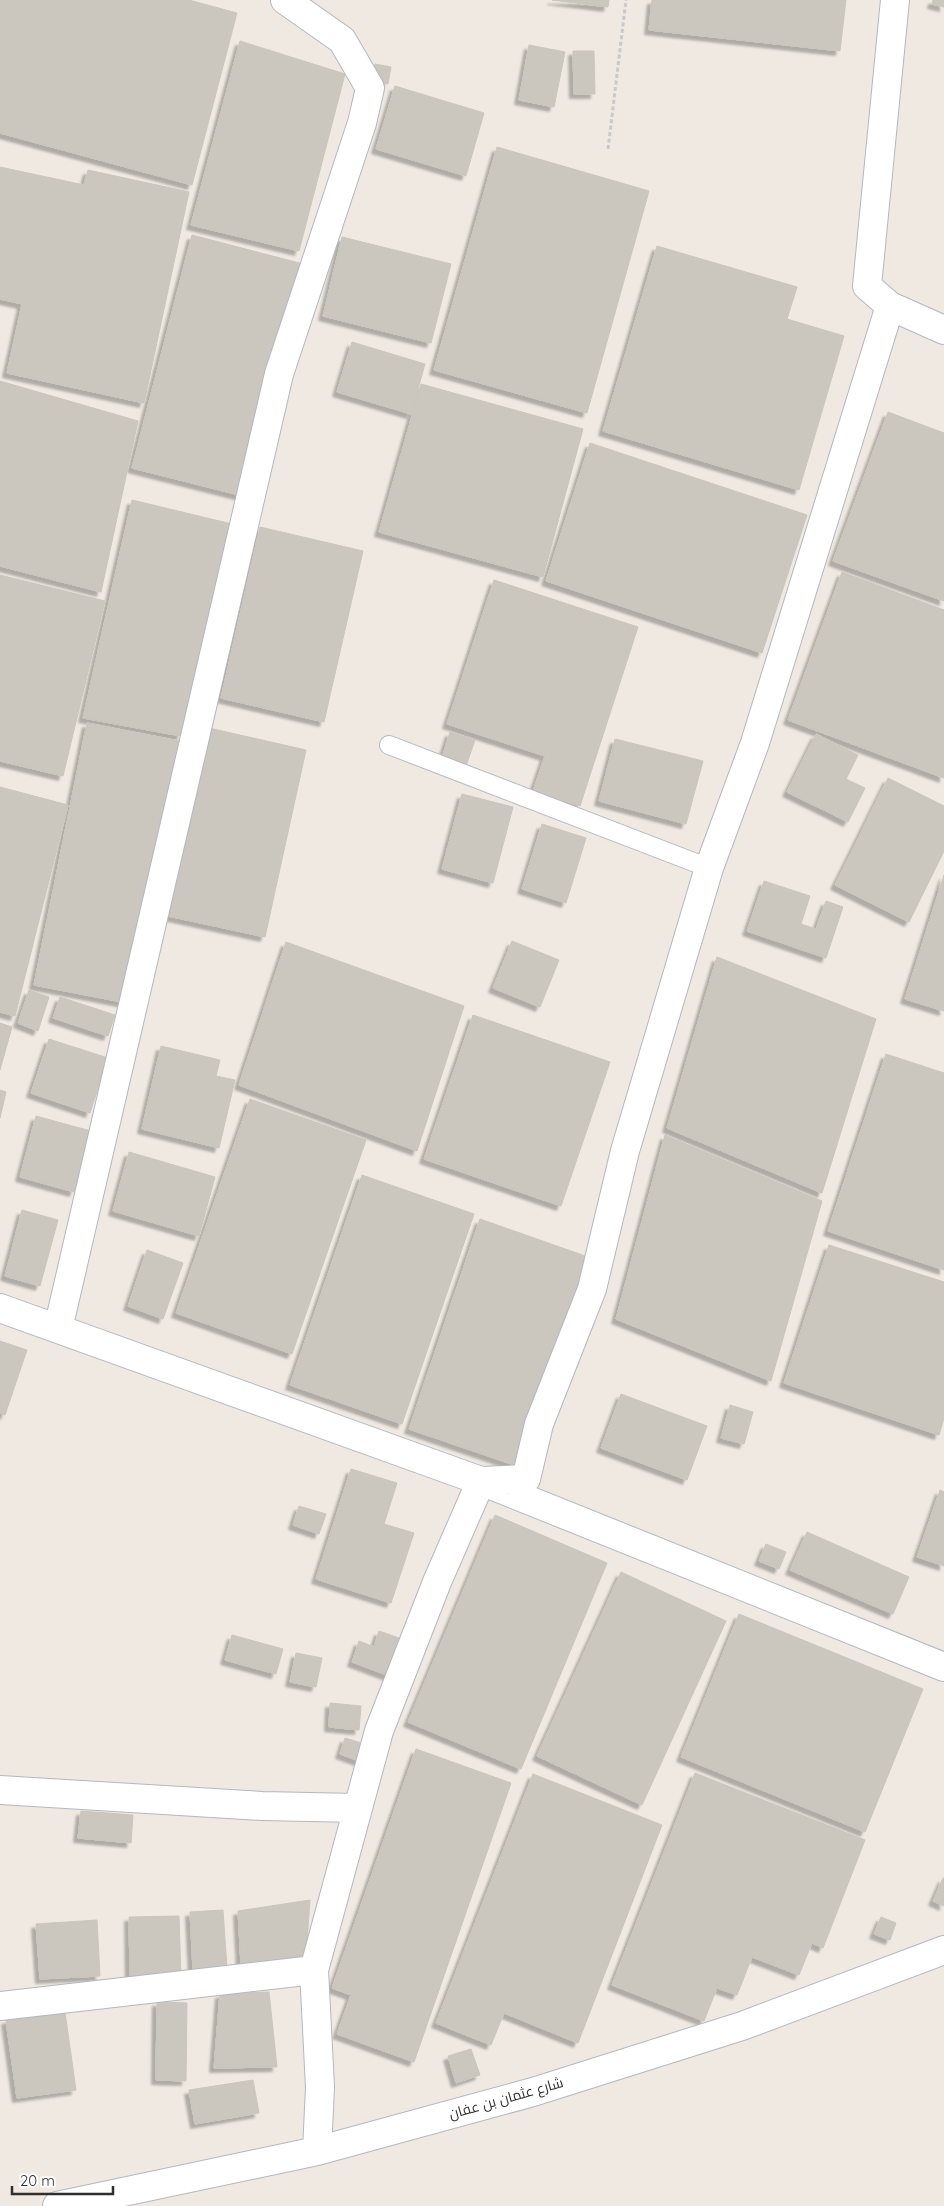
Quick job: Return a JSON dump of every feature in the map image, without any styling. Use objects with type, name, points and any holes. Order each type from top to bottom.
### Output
[{"type":"street","points":[[58,1329],[279,374],[362,123],[370,88],[342,40],[285,0]]},
{"type":"street","points":[[895,0],[867,286],[890,306],[944,330]]},
{"type":"street","points":[[480,1481],[526,1480],[539,1424],[592,1290],[624,1151],[709,868],[755,744],[890,306]]},
{"type":"street","points":[[0,1308],[480,1481],[944,1668]]},
{"type":"street","points":[[317,2151],[320,2087],[314,1970],[379,1731],[437,1582],[480,1481]]},
{"type":"street","points":[[0,1790],[262,1806],[357,1808]]},
{"type":"street","name":"شارع عثمان بن عفان","points":[[57,2206],[317,2151],[533,2092],[742,2026],[944,1950]]},
{"type":"street","points":[[0,2006],[314,1970]]},
{"type":"lane","points":[[389,744],[709,868]]},
{"type":"path","points":[[608,149],[626,0]]},
{"type":"building","points":[[0,0],[189,0],[237,13],[192,185],[0,133]]},
{"type":"building","points":[[552,0],[609,0],[608,7]]},
{"type":"building","points":[[652,0],[846,0],[840,51],[649,30]]},
{"type":"building","points":[[933,0],[944,0],[944,7],[932,4]]},
{"type":"building","points":[[240,41],[345,74],[299,251],[191,225]]},
{"type":"building","points":[[529,45],[565,52],[554,107],[519,100]]},
{"type":"building","points":[[573,51],[594,51],[595,94],[574,94]]},
{"type":"building","points":[[375,64],[391,67],[388,84],[372,81]]},
{"type":"building","points":[[395,86],[484,113],[466,176],[376,149]]},
{"type":"building","points":[[497,147],[649,191],[587,413],[434,370]]},
{"type":"building","points":[[0,167],[84,185],[88,170],[189,192],[144,403],[7,373],[22,304],[0,299]]},
{"type":"building","points":[[192,235],[307,265],[247,497],[132,468]]},
{"type":"building","points":[[342,237],[451,264],[431,343],[323,316]]},
{"type":"building","points":[[657,246],[797,287],[787,319],[844,336],[799,490],[603,431]]},
{"type":"building","points":[[352,342],[425,364],[411,414],[337,392]]},
{"type":"building","points":[[0,381],[138,421],[101,592],[0,566]]},
{"type":"building","points":[[421,384],[583,429],[543,577],[379,532]]},
{"type":"building","points":[[888,412],[944,433],[944,601],[833,561]]},
{"type":"building","points":[[590,443],[807,515],[762,653],[546,581]]},
{"type":"building","points":[[132,500],[232,524],[181,736],[83,718]]},
{"type":"building","points":[[260,527],[363,551],[324,722],[221,698]]},
{"type":"building","points":[[842,572],[944,610],[944,778],[788,720]]},
{"type":"building","points":[[0,575],[105,601],[63,776],[0,761]]},
{"type":"building","points":[[494,580],[638,627],[580,806],[533,791],[545,756],[447,724]]},
{"type":"building","points":[[87,723],[179,741],[127,1003],[34,985]]},
{"type":"building","points":[[209,728],[306,750],[265,937],[168,916]]},
{"type":"building","points":[[450,732],[475,740],[466,766],[442,758]]},
{"type":"building","points":[[816,734],[858,755],[846,779],[865,788],[848,822],[787,792]]},
{"type":"building","points":[[615,739],[703,761],[686,824],[599,801]]},
{"type":"building","points":[[888,778],[944,806],[944,851],[909,922],[835,885]]},
{"type":"building","points":[[0,787],[68,805],[15,1016],[0,1012]]},
{"type":"building","points":[[462,794],[513,807],[493,883],[442,869]]},
{"type":"building","points":[[542,824],[586,838],[566,903],[522,889]]},
{"type":"building","points":[[944,875],[944,1011],[905,999]]},
{"type":"building","points":[[764,881],[810,896],[801,924],[816,929],[826,901],[843,907],[826,958],[747,931]]},
{"type":"building","points":[[512,941],[559,960],[540,1007],[493,988]]},
{"type":"building","points":[[286,942],[464,1006],[417,1151],[239,1085]]},
{"type":"building","points":[[717,957],[876,1019],[822,1193],[667,1128]]},
{"type":"building","points":[[29,990],[49,997],[38,1031],[18,1023]]},
{"type":"building","points":[[60,997],[115,1015],[108,1036],[53,1018]]},
{"type":"building","points":[[473,1015],[610,1062],[561,1206],[424,1159]]},
{"type":"building","points":[[0,1023],[12,1027],[0,1070]]},
{"type":"building","points":[[49,1039],[108,1058],[90,1113],[31,1093]]},
{"type":"building","points":[[161,1046],[220,1060],[216,1076],[235,1080],[219,1148],[142,1129]]},
{"type":"building","points":[[886,1054],[944,1073],[944,1270],[828,1231]]},
{"type":"building","points":[[0,1090],[6,1092],[0,1118]]},
{"type":"building","points":[[250,1099],[366,1140],[292,1354],[176,1313]]},
{"type":"building","points":[[36,1116],[91,1131],[74,1192],[20,1177]]},
{"type":"building","points":[[665,1135],[822,1201],[771,1381],[616,1319]]},
{"type":"building","points":[[129,1152],[215,1177],[199,1236],[113,1211]]},
{"type":"building","points":[[362,1175],[474,1214],[402,1424],[290,1385]]},
{"type":"building","points":[[22,1210],[58,1220],[40,1286],[5,1276]]},
{"type":"building","points":[[480,1219],[591,1258],[520,1467],[409,1429]]},
{"type":"building","points":[[829,1245],[944,1282],[944,1418],[939,1435],[784,1383]]},
{"type":"building","points":[[147,1250],[183,1263],[163,1319],[128,1306]]},
{"type":"building","points":[[0,1341],[27,1350],[5,1415],[0,1413]]},
{"type":"building","points":[[621,1394],[707,1426],[687,1480],[601,1448]]},
{"type":"building","points":[[730,1405],[753,1412],[744,1444],[721,1438]]},
{"type":"building","points":[[351,1469],[397,1483],[384,1524],[414,1533],[391,1603],[316,1579]]},
{"type":"building","points":[[940,1490],[944,1492],[944,1566],[917,1557]]},
{"type":"building","points":[[299,1506],[326,1514],[319,1534],[293,1525]]},
{"type":"building","points":[[495,1515],[607,1563],[521,1769],[408,1722]]},
{"type":"building","points":[[807,1532],[909,1577],[893,1614],[790,1570]]},
{"type":"building","points":[[766,1544],[786,1552],[779,1569],[759,1561]]},
{"type":"building","points":[[621,1572],[726,1621],[642,1805],[537,1756]]},
{"type":"building","points":[[739,1614],[923,1689],[865,1832],[681,1757]]},
{"type":"building","points":[[379,1631],[405,1640],[392,1677],[352,1662],[359,1641],[374,1647]]},
{"type":"building","points":[[232,1635],[283,1649],[276,1674],[225,1660]]},
{"type":"building","points":[[296,1653],[322,1658],[316,1687],[290,1682]]},
{"type":"building","points":[[330,1703],[361,1706],[359,1730],[329,1727]]},
{"type":"building","points":[[345,1738],[368,1745],[362,1762],[340,1754]]},
{"type":"building","points":[[416,1749],[511,1783],[414,2062],[337,2034],[351,1995],[332,1988]]},
{"type":"building","points":[[695,1773],[865,1840],[823,1948],[812,1943],[799,1975],[752,1957],[737,1995],[717,1988],[704,2021],[612,1985]]},
{"type":"building","points":[[533,1774],[662,1825],[578,2043],[504,2013],[491,2045],[436,2023]]},
{"type":"building","points":[[81,1811],[133,1815],[131,1843],[78,1838]]},
{"type":"building","points":[[944,1878],[944,1906],[933,1901]]},
{"type":"building","points":[[310,1900],[306,1955],[241,1965],[238,1911]]},
{"type":"building","points":[[223,1910],[227,1968],[193,1970],[190,1912]]},
{"type":"building","points":[[179,1916],[181,1978],[130,1979],[129,1917]]},
{"type":"building","points":[[881,1917],[896,1923],[890,1940],[874,1934]]},
{"type":"building","points":[[97,1920],[100,1976],[40,1979],[36,1924]]},
{"type":"building","points":[[269,1992],[277,2067],[214,2068],[220,1994]]},
{"type":"building","points":[[157,2002],[187,2003],[186,2081],[156,2080]]},
{"type":"building","points":[[65,2012],[76,2090],[17,2098],[6,2020]]},
{"type":"building","points":[[471,2049],[480,2075],[456,2083],[448,2056]]},
{"type":"building","points":[[253,2080],[259,2113],[195,2124],[189,2090]]}]
